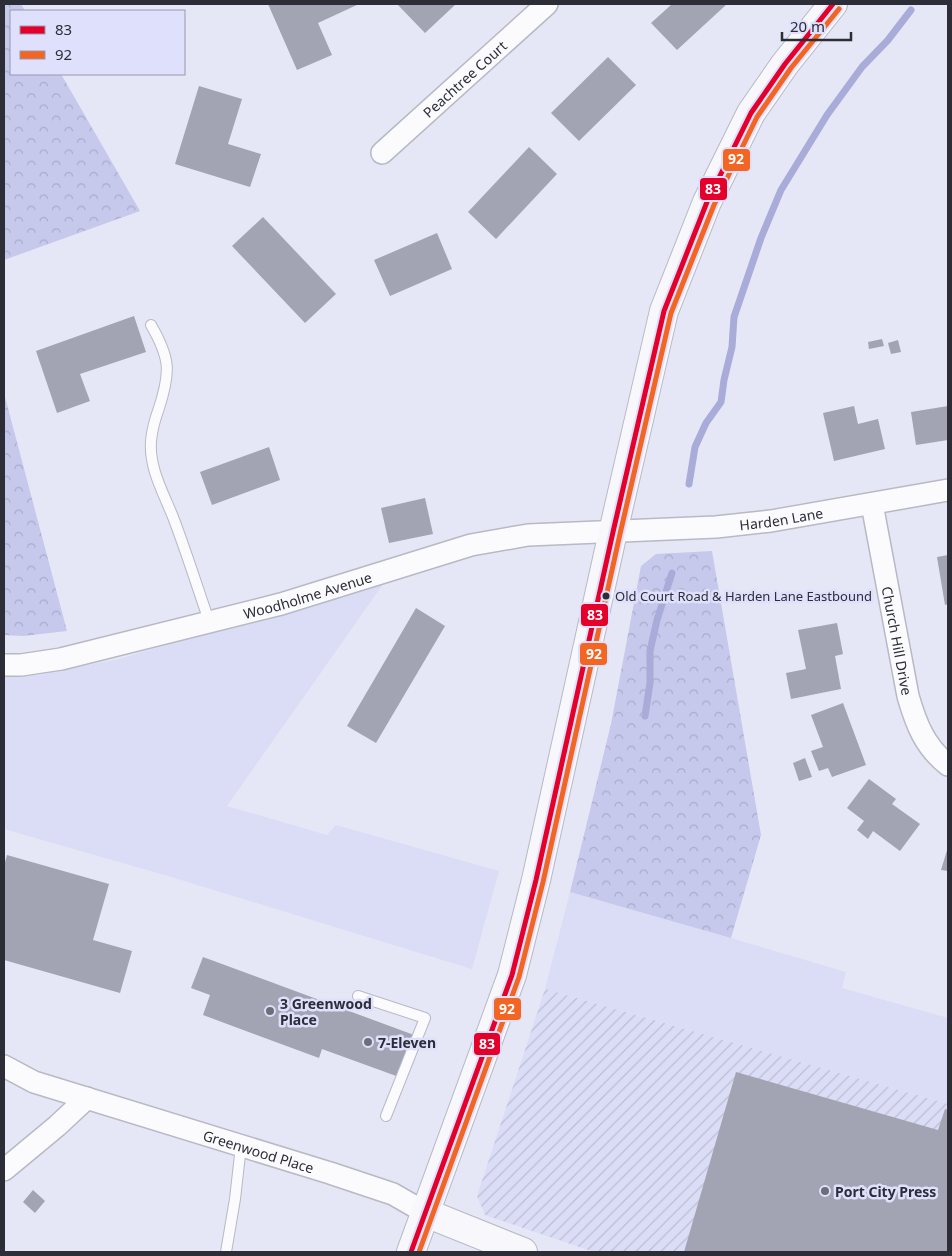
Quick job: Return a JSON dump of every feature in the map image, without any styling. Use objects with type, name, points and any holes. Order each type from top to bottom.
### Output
[{"type":"main road","points":[[412,1252],[512,975],[536,880],[664,312],[707,202],[751,113],[785,64],[832,4]]},
{"type":"main road","points":[[426,1213],[523,1252]]},
{"type":"street","name":"Peachtree Court","points":[[382,153],[547,4]]},
{"type":"street","name":"Harden Lane","points":[[613,532],[716,527],[772,521],[948,490]]},
{"type":"street","name":"Church Hill Drive","points":[[872,504],[908,696],[915,720],[924,739],[948,766]]},
{"type":"street","name":"Woodholme Avenue","points":[[4,665],[21,665],[61,658],[281,604],[471,545],[528,535],[613,532]]},
{"type":"street","name":"Greenwood Place","points":[[4,1066],[34,1082],[393,1194],[426,1213]]},
{"type":"street","points":[[4,1170],[87,1098]]},
{"type":"lane","points":[[151,325],[162,345],[168,365],[167,381],[152,433],[151,456],[154,470],[190,564],[209,621]]},
{"type":"lane","points":[[358,996],[426,1018],[386,1116]]},
{"type":"lane","points":[[226,1252],[241,1146]]},
{"type":"shaded area","points":[[386,580],[227,806],[327,835],[336,825],[499,871],[472,969],[168,876],[4,829],[4,676],[38,675],[119,659]]},
{"type":"shaded area","points":[[570,892],[846,972],[842,988],[948,1018],[948,1104],[545,989]]},
{"type":"shaded area","points":[[545,989],[948,1104],[948,1252],[594,1252],[485,1215],[477,1196]]},
{"type":"green space","points":[[4,4],[21,4],[24,10],[10,10],[10,75],[62,75],[140,211],[4,260]]},
{"type":"green space","points":[[4,393],[67,631],[23,636],[4,635]]},
{"type":"green space","points":[[712,551],[761,835],[731,938],[570,892],[611,724],[641,566],[656,554]]},
{"type":"building","points":[[268,4],[359,4],[318,23],[332,55],[297,70]]},
{"type":"building","points":[[397,4],[456,4],[425,33]]},
{"type":"building","points":[[672,4],[727,4],[677,50],[651,23]]},
{"type":"building","points":[[608,57],[636,85],[579,141],[551,113]]},
{"type":"building","points":[[199,86],[242,99],[228,144],[261,154],[250,187],[175,164]]},
{"type":"building","points":[[529,147],[557,174],[496,239],[468,212]]},
{"type":"building","points":[[263,217],[336,294],[305,323],[232,246]]},
{"type":"building","points":[[437,233],[452,269],[390,296],[374,260]]},
{"type":"building","points":[[134,316],[146,352],[80,374],[90,401],[57,413],[36,351]]},
{"type":"building","points":[[882,339],[884,346],[869,349],[868,342]]},
{"type":"building","points":[[898,340],[901,352],[891,354],[888,343]]},
{"type":"building","points":[[854,406],[858,424],[878,419],[885,449],[834,461],[823,413]]},
{"type":"building","points":[[948,406],[948,440],[916,445],[911,412]]},
{"type":"building","points":[[269,447],[280,480],[212,505],[200,472]]},
{"type":"building","points":[[425,498],[433,534],[389,543],[381,508]]},
{"type":"building","points":[[948,555],[948,604],[945,605],[937,557]]},
{"type":"building","points":[[416,608],[445,626],[376,743],[347,726]]},
{"type":"building","points":[[837,623],[843,654],[835,656],[841,689],[791,699],[786,673],[806,669],[798,630]]},
{"type":"building","points":[[843,703],[866,765],[832,777],[828,768],[819,771],[811,751],[823,747],[811,715]]},
{"type":"building","points":[[805,758],[812,777],[799,781],[793,763]]},
{"type":"building","points":[[869,779],[896,799],[892,804],[920,824],[900,851],[873,831],[868,839],[857,830],[864,821],[847,808]]},
{"type":"building","points":[[948,847],[948,871],[941,870]]},
{"type":"building","points":[[7,855],[109,884],[93,940],[132,951],[120,993],[4,960],[4,866]]},
{"type":"building","name":"3 Greenwood Place","points":[[203,957],[414,1035],[399,1077],[322,1049],[319,1058],[203,1015],[210,995],[191,988]]},
{"type":"building","name":"Port City Press","points":[[736,1072],[938,1130],[945,1109],[948,1110],[948,1252],[684,1252]]},
{"type":"building","points":[[33,1190],[45,1201],[35,1213],[23,1202]]},
{"type":"waterway","points":[[689,484],[695,447],[706,423],[721,402],[732,347],[734,317],[761,238],[781,190],[827,115],[862,67],[888,40],[911,10]]},
{"type":"waterway","points":[[645,716],[650,683],[650,651],[657,620],[672,573]]},
{"type":"transit line","name":"83","points":[[411,1252],[512,975],[536,880],[664,311],[707,202],[751,113],[785,64],[833,4]]},
{"type":"transit line","name":"92","points":[[419,1252],[519,977],[543,882],[671,313],[714,205],[757,117],[791,68],[839,9]]},
{"type":"place","name":"Old Court Road & Harden Lane Eastbound","points":[[606,596]]},
{"type":"place","name":"3 Greenwood Place","points":[[270,1011]]},
{"type":"place","name":"7-Eleven","points":[[368,1042]]},
{"type":"place","name":"Port City Press","points":[[825,1191]]}]
